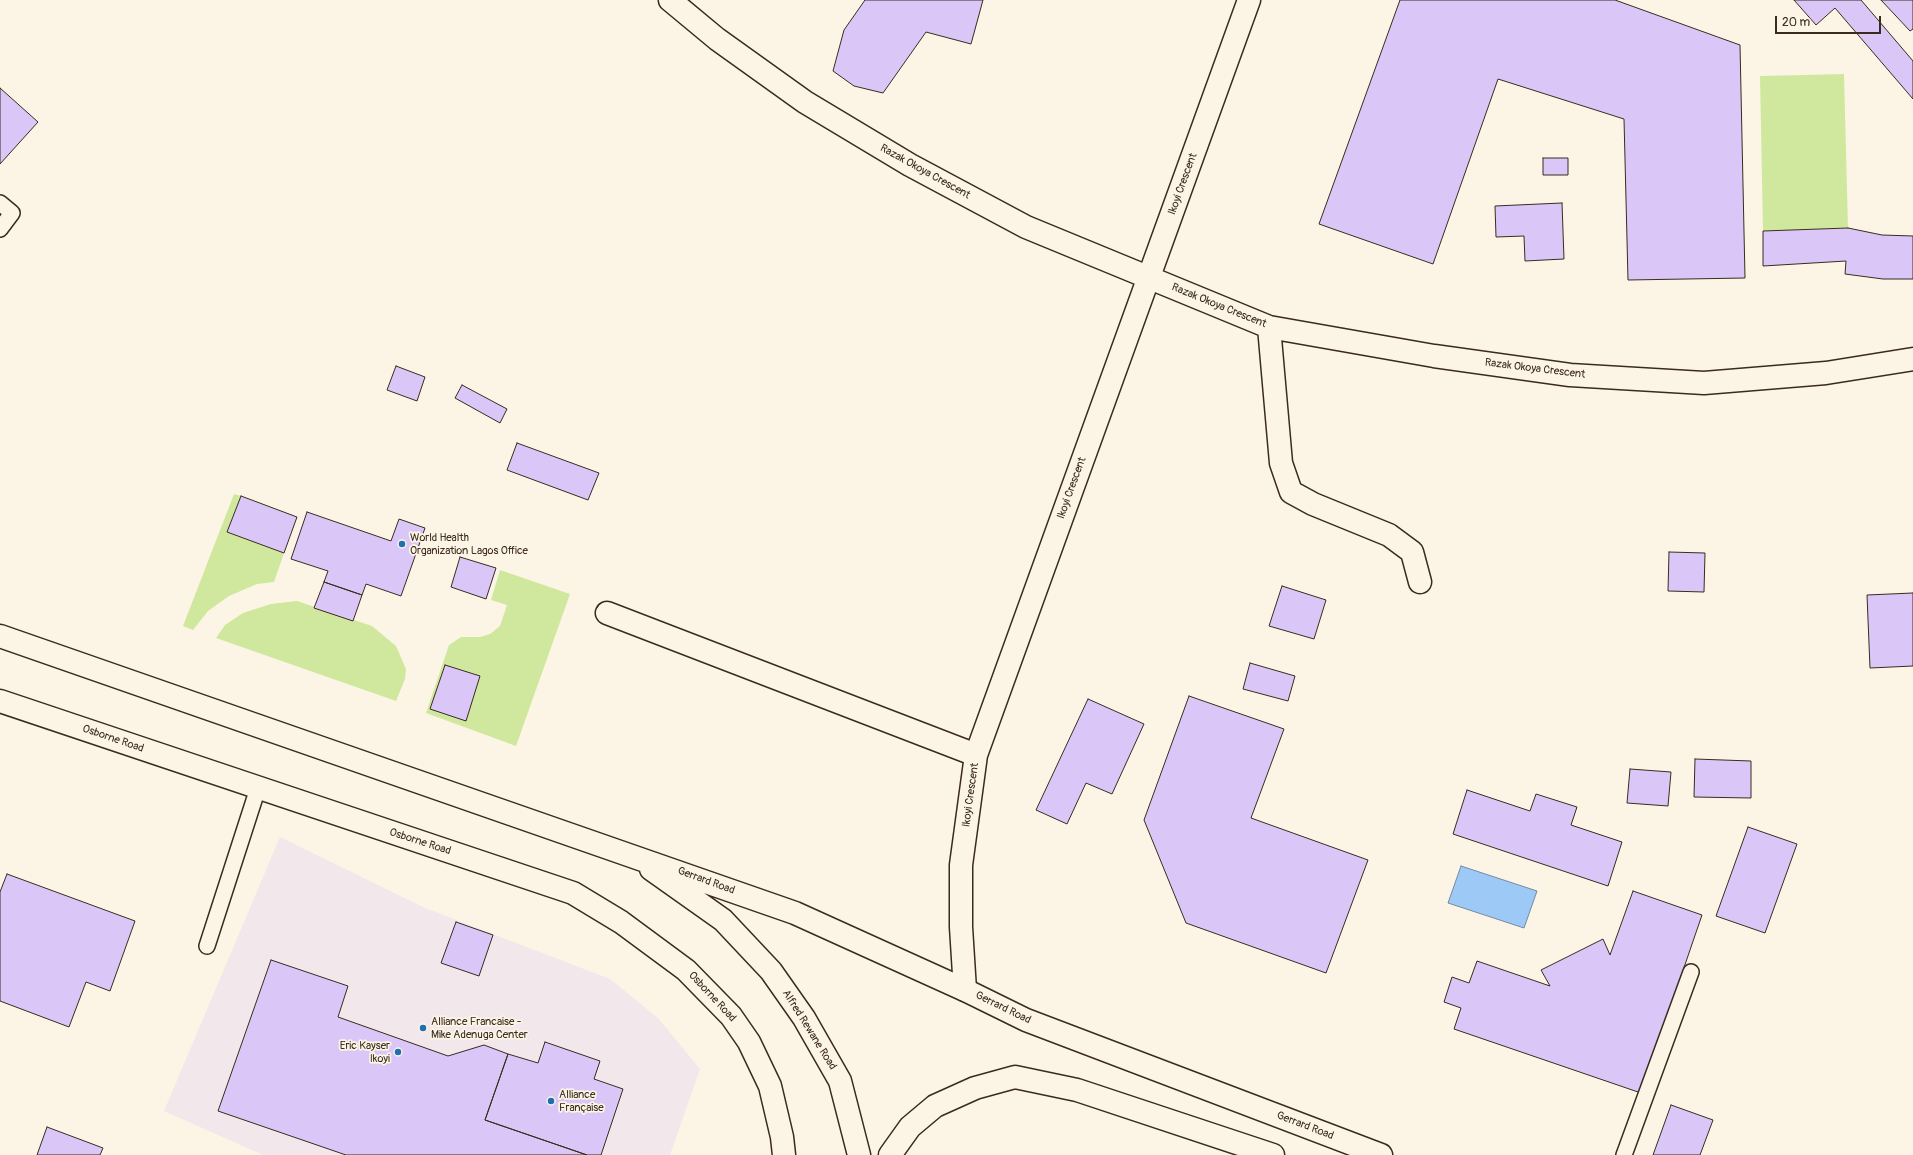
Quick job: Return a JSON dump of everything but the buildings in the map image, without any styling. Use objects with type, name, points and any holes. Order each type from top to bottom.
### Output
[{"type":"main road","name":"Razak Okoya Crescent","points":[[670,0],[717,39],[805,102],[910,165],[1026,227],[1269,327],[1434,356],[1570,375],[1704,383],[1826,373],[1913,359]]},
{"type":"main road","name":"Ikoyi Crescent","points":[[965,990],[961,927],[961,865],[976,755],[1250,0]]},
{"type":"main road","points":[[1269,327],[1281,464],[1291,492],[1313,504],[1389,535],[1412,552],[1420,582]]},
{"type":"main road","points":[[607,613],[976,755]]},
{"type":"main road","points":[[0,636],[629,854]]},
{"type":"main road","name":"Osborne Road","points":[[0,701],[573,893],[621,922],[686,970],[734,1021],[750,1042],[770,1086],[782,1136],[784,1155]]},
{"type":"main road","name":"Gerrard Road","points":[[629,854],[795,913],[965,990],[1026,1020],[1381,1155]]},
{"type":"main road","name":"Alfred Rewane Road","points":[[629,854],[723,920],[771,971],[804,1018],[840,1081],[859,1155]]},
{"type":"main road","points":[[890,1155],[910,1127],[936,1106],[975,1088],[1015,1078],[1077,1090],[1273,1155]]},
{"type":"lane","points":[[0,203],[12,213],[0,229]]},
{"type":"lane","points":[[207,946],[258,788]]},
{"type":"lane","points":[[1624,1155],[1691,972]]},
{"type":"shaded area","name":"Alliance Francaise - Mike Adenuga Center","points":[[280,837],[425,908],[610,979],[658,1018],[700,1069],[670,1155],[263,1155],[164,1111]]},
{"type":"green space","points":[[1844,74],[1848,228],[1763,231],[1760,76]]},
{"type":"green space","points":[[234,494],[241,496],[227,532],[284,553],[274,582],[257,584],[229,596],[208,611],[193,630],[183,626]]},
{"type":"green space","points":[[500,570],[570,594],[516,746],[426,713],[449,645],[461,637],[480,637],[490,634],[500,626],[507,605],[491,600]]},
{"type":"green space","points":[[297,601],[372,626],[396,646],[406,669],[405,679],[396,701],[216,638],[225,625],[243,613],[271,604]]},
{"type":"water","points":[[1461,866],[1537,891],[1524,928],[1448,903]]},
{"type":"place","name":"World Health Organization Lagos Office","points":[[402,544]]},
{"type":"place","name":"Alliance Francaise - Mike Adenuga Center","points":[[423,1028]]},
{"type":"place","name":"Eric Kayser Ikoyi","points":[[398,1052]]},
{"type":"place","name":"Alliance Française","points":[[551,1101]]}]
